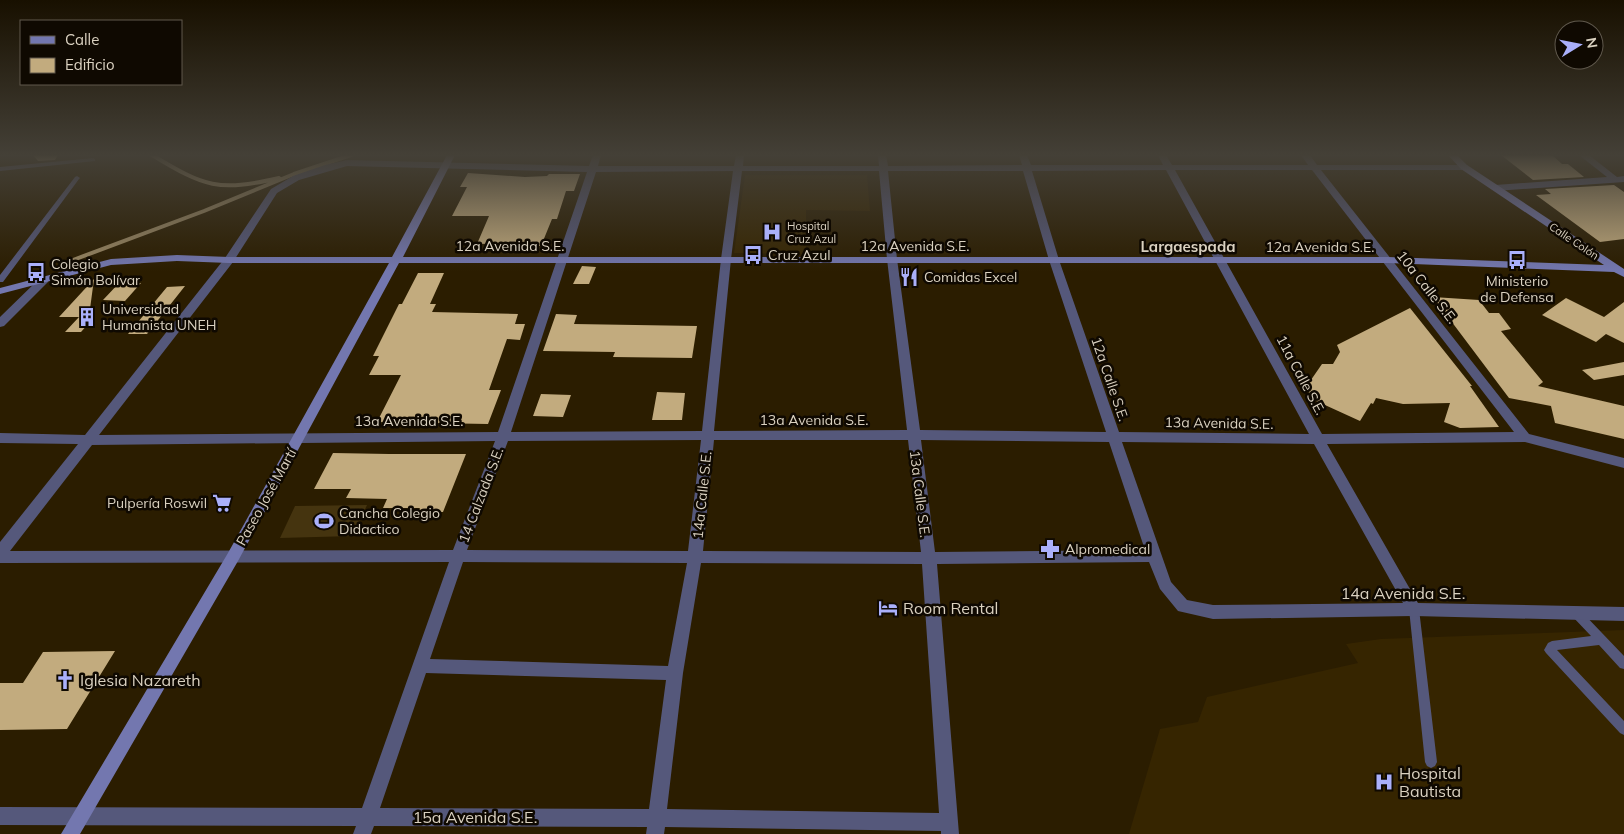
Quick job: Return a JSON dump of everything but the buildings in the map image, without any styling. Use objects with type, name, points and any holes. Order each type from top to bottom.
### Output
[{"type":"street","points":[[0,553],[229,260],[272,194]]},
{"type":"street","name":"Paseo José Martí","points":[[70,834],[233,557],[396,260],[430,194]]},
{"type":"street","name":"14 Calzada S.E.","points":[[362,834],[458,556],[503,436],[583,194]]},
{"type":"street","name":"14a Calle S.E.","points":[[656,826],[675,673],[695,557],[726,259],[735,194]]},
{"type":"street","name":"13a Calle S.E.","points":[[885,194],[912,435],[929,558],[950,828]]},
{"type":"street","name":"12a Calle S.E.","points":[[1034,194],[1054,260],[1154,556],[1165,585],[1183,606]]},
{"type":"street","name":"11a Calle S.E.","points":[[1184,194],[1318,439],[1414,609]]},
{"type":"street","name":"10a Calle S.E.","points":[[1336,194],[1525,437]]},
{"type":"street","name":"Calle Colón","points":[[1504,194],[1622,271]]},
{"type":"street","name":"12a Avenida S.E.","points":[[0,291],[111,262],[177,258],[229,260],[1388,260],[1622,271]]},
{"type":"street","points":[[0,323],[44,280]]},
{"type":"street","name":"13a Avenida S.E.","points":[[0,438],[90,440],[300,436],[912,435],[1318,439],[1525,437],[1624,462]]},
{"type":"street","points":[[0,557],[929,558],[1154,556]]},
{"type":"street","name":"14a Avenida S.E.","points":[[1183,606],[1213,612],[1414,609],[1624,614]]},
{"type":"street","points":[[420,666],[675,673]]},
{"type":"street","name":"15a Avenida S.E.","points":[[0,816],[368,816],[656,826],[950,828]]},
{"type":"lane","points":[[0,280],[65,194]]},
{"type":"lane","points":[[1414,609],[1431,762]]},
{"type":"lane","points":[[1576,613],[1624,664]]},
{"type":"lane","points":[[1602,640],[1552,646],[1550,650],[1624,729]]},
{"type":"shaded area","name":"Hospital Cruz Azul","points":[[742,194],[869,194],[870,211],[806,210],[806,254],[734,253]]},
{"type":"shaded area","name":"Cancha Colegio Didactico","points":[[367,505],[353,536],[280,538],[295,506]]},
{"type":"shaded area","name":"Hospital Bautista","points":[[1624,630],[1624,834],[1129,834],[1160,729],[1198,722],[1207,697],[1358,663],[1346,644],[1381,639]]},
{"type":"waterway","points":[[73,260],[246,194]]},
{"type":"place","name":"Hospital Cruz Azul","points":[[772,232]]},
{"type":"place","name":"Cruz Azul","points":[[753,255]]},
{"type":"place","name":"Ministerio de Defensa","points":[[1517,260]]},
{"type":"place","name":"Colegio Simón Bolívar","points":[[36,272]]},
{"type":"place","name":"Comidas Excel","points":[[909,277]]},
{"type":"place","name":"Universidad Humanista UNEH","points":[[87,317]]},
{"type":"place","name":"Pulpería Roswil","points":[[222,503]]},
{"type":"place","name":"Cancha Colegio Didactico","points":[[324,521]]},
{"type":"place","name":"Alpromedical","points":[[1050,549]]},
{"type":"place","name":"Room Rental","points":[[888,608]]},
{"type":"place","name":"Iglesia Nazareth","points":[[65,680]]},
{"type":"place","name":"Hospital Bautista","points":[[1384,782]]},
{"type":"district","name":"Largaespada","points":[[1188,246]]}]
